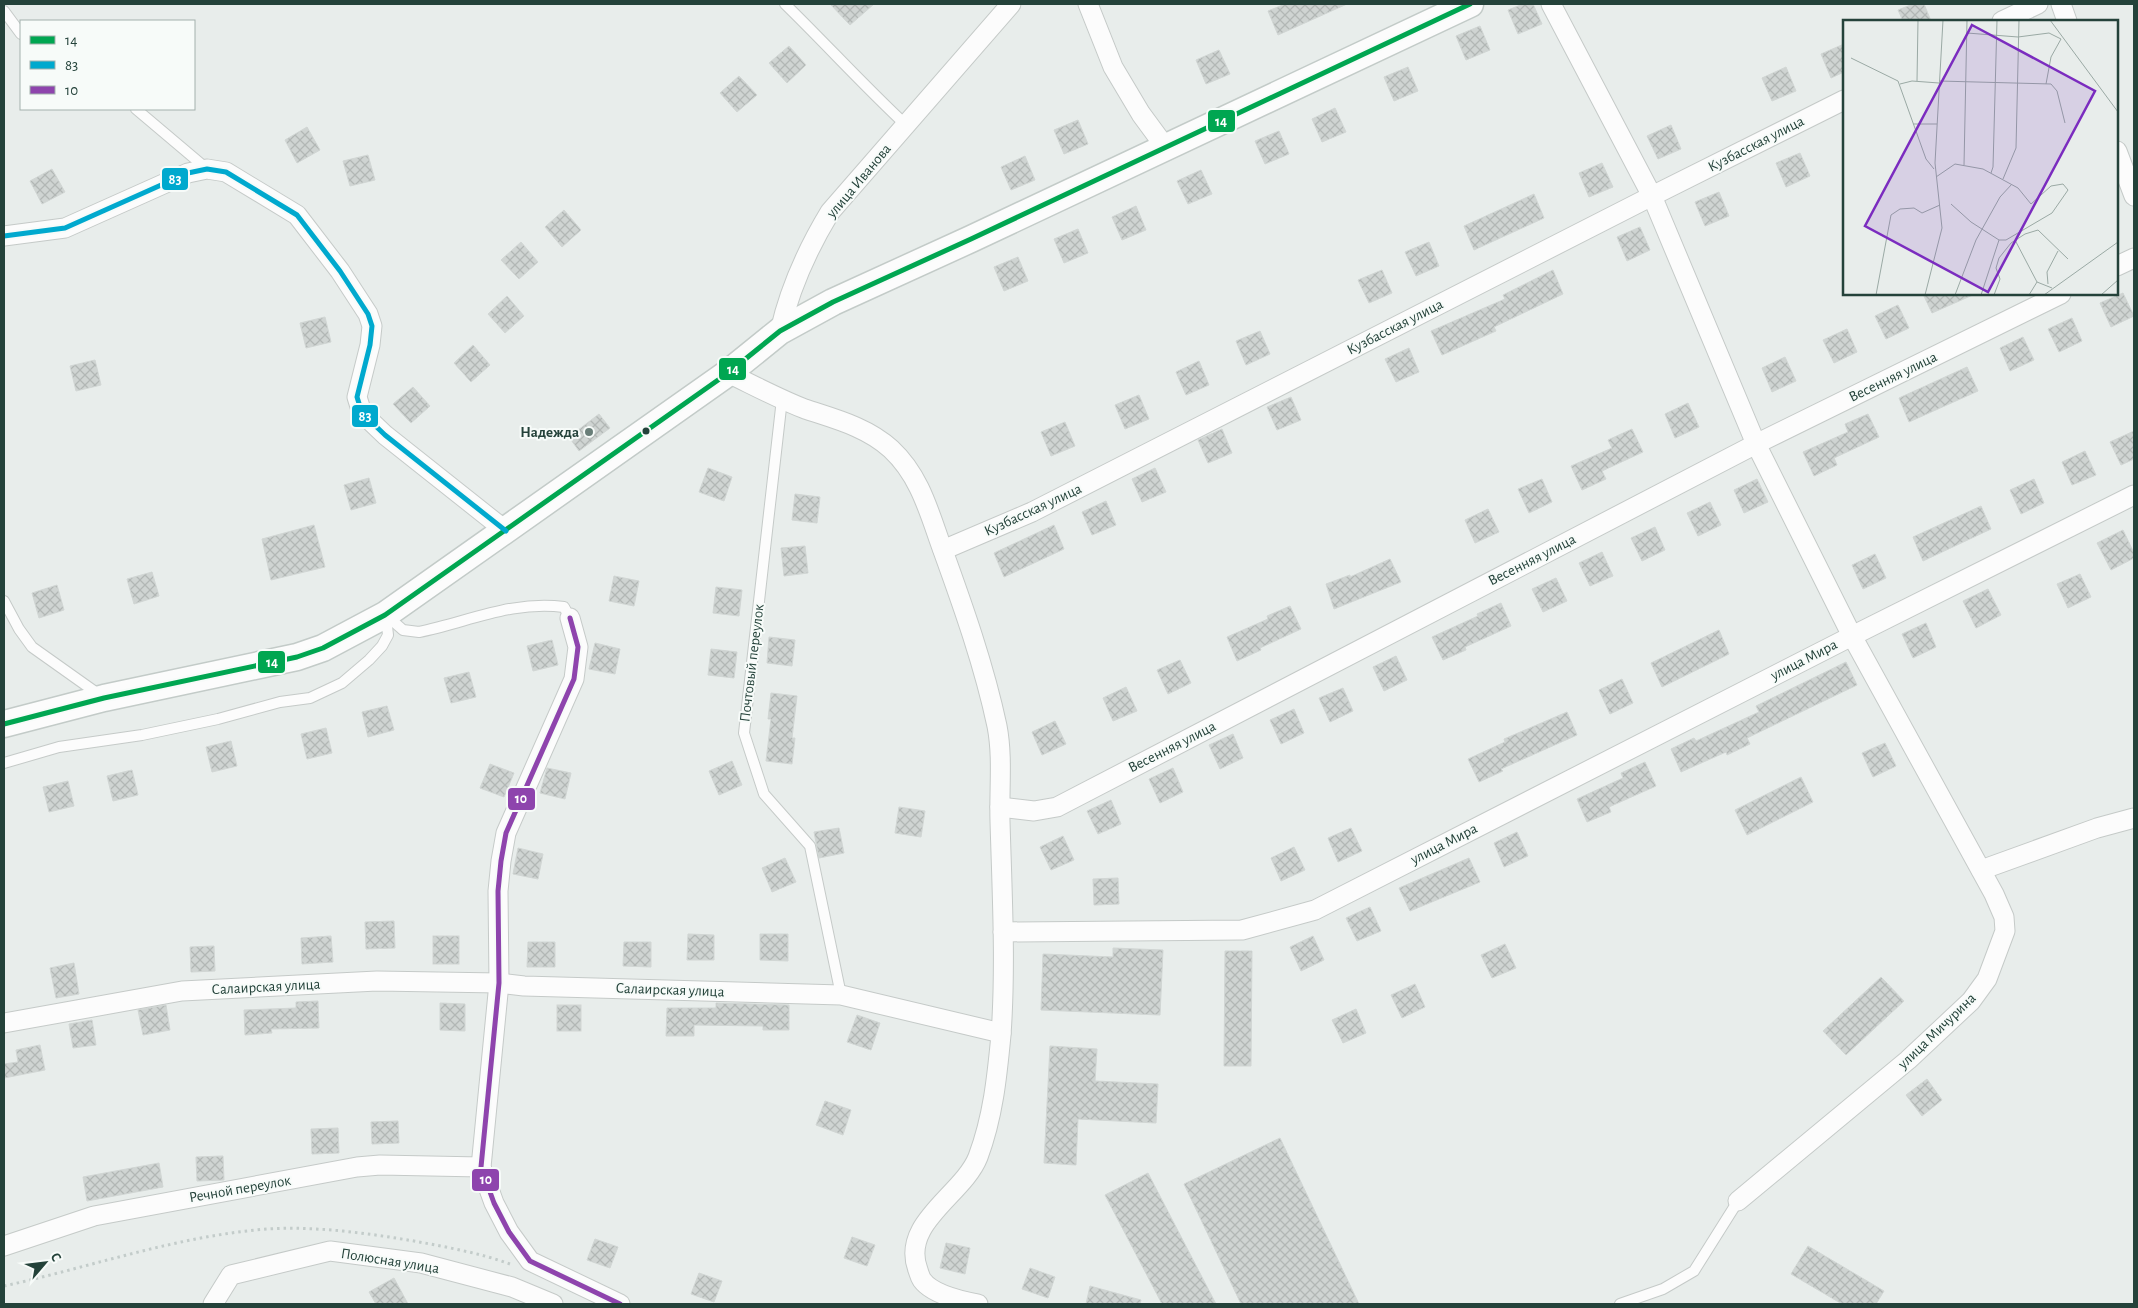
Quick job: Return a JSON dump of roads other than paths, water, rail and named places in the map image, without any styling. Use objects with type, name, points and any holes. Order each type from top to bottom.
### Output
[{"type":"street","name":"улица Иванова","points":[[780,331],[786,303],[796,276],[811,243],[830,212],[907,126],[1011,4]]},
{"type":"street","points":[[1088,4],[1113,67],[1141,114],[1166,148]]},
{"type":"street","points":[[4,724],[104,698],[297,657],[323,648],[385,615],[728,373],[780,331],[833,302],[1166,148],[1470,4]]},
{"type":"street","points":[[1551,4],[1652,196],[1756,444],[1852,636]]},
{"type":"street","points":[[2004,20],[2038,4]]},
{"type":"street","points":[[2061,4],[2067,20]]},
{"type":"street","name":"Кузбасская улица","points":[[943,550],[1032,512],[1843,100]]},
{"type":"street","points":[[2118,154],[2134,196]]},
{"type":"street","points":[[4,236],[65,228],[188,173],[207,169],[226,172],[297,215],[340,271],[368,314],[372,326],[370,345],[357,397],[362,413],[384,436],[506,531]]},
{"type":"street","points":[[2118,266],[2134,258]]},
{"type":"street","name":"Весенняя улица","points":[[1000,807],[1034,810],[1057,807],[1756,444],[2059,295]]},
{"type":"street","points":[[728,373],[782,399],[862,430],[890,448],[910,471],[923,493],[956,583],[979,657],[997,728],[1000,764],[1003,932],[1001,1033],[994,1103],[977,1159],[955,1190],[926,1222],[915,1240],[915,1262],[922,1281],[951,1299],[978,1304]]},
{"type":"street","name":"улица Мира","points":[[1003,932],[1242,930],[1315,910],[1852,636],[2134,495]]},
{"type":"street","points":[[570,618],[578,647],[574,679],[506,833],[498,891],[499,982],[481,1167],[494,1203],[509,1232],[530,1261],[620,1304]]},
{"type":"street","name":"улица Мира","points":[[1852,636],[1981,870]]},
{"type":"street","points":[[1981,870],[2098,828],[2134,818]]},
{"type":"street","name":"улица Мичурина","points":[[1738,1201],[1908,1060],[1971,1001],[1987,979],[2005,932],[2004,917],[1981,870]]},
{"type":"street","name":"Салаирская улица","points":[[4,1023],[182,991],[377,981],[499,982],[534,986],[841,995],[1001,1033]]},
{"type":"street","name":"Речной переулок","points":[[4,1246],[94,1216],[358,1167],[380,1165],[481,1167]]},
{"type":"street","name":"Полюсная улица","points":[[213,1304],[231,1276],[330,1251],[421,1263],[512,1287],[552,1304]]},
{"type":"lane","points":[[785,4],[833,50],[868,90],[907,126]]},
{"type":"lane","points":[[4,11],[20,33]]},
{"type":"lane","points":[[137,110],[207,169]]},
{"type":"lane","name":"Почтовый переулок","points":[[782,399],[744,733],[764,794],[810,846],[841,995]]},
{"type":"lane","points":[[4,601],[19,629],[32,646],[104,698]]},
{"type":"lane","points":[[385,615],[403,630],[419,632],[520,606],[548,604],[564,607],[570,618]]},
{"type":"lane","points":[[4,763],[59,747],[142,734],[218,719],[280,702],[310,698],[342,683],[382,646],[388,635],[385,615]]},
{"type":"lane","points":[[1620,1304],[1662,1289],[1694,1271],[1738,1201]]},
{"type":"place","name":"Надежда","points":[[589,432]]}]
